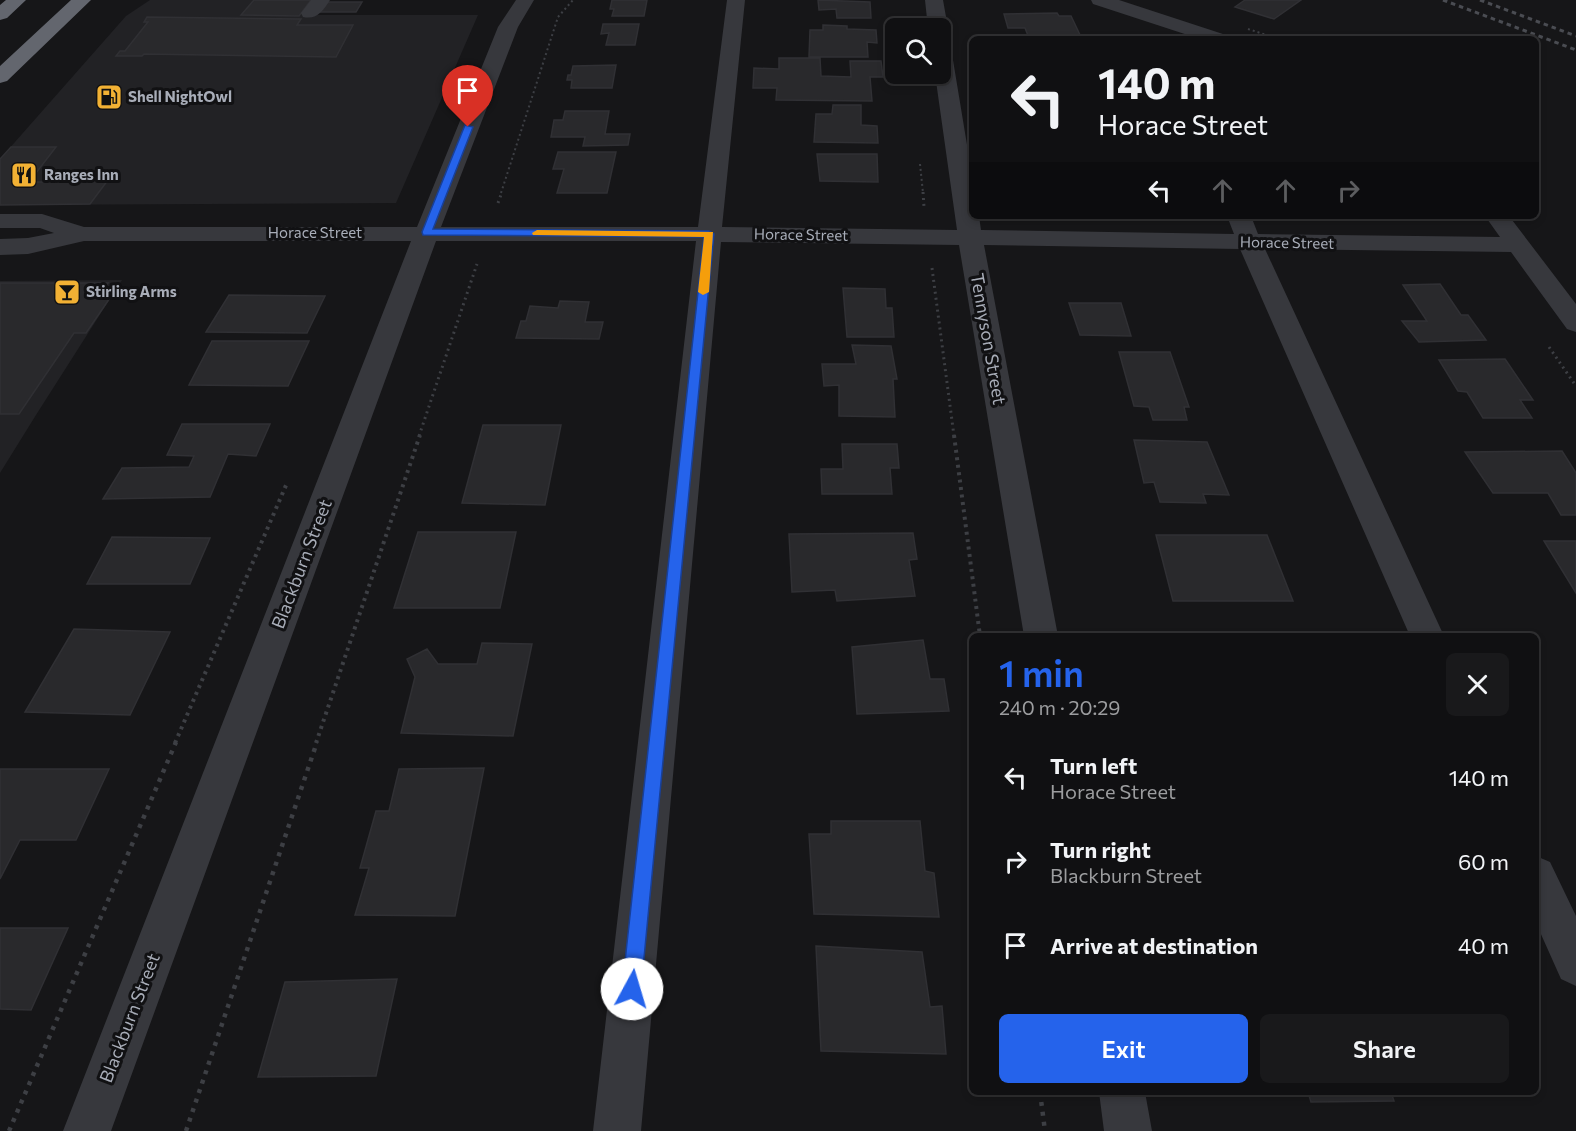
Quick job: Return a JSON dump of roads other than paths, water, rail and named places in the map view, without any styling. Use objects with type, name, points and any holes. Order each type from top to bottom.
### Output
[{"type":"highway","points":[[0,14],[17,0]]},
{"type":"highway","points":[[0,77],[82,0]]},
{"type":"street","name":"Blackburn Street","points":[[87,1131],[427,232],[508,27],[525,0]]},
{"type":"street","points":[[617,1131],[709,234],[736,0]]},
{"type":"street","points":[[934,0],[937,18]]},
{"type":"street","points":[[1100,0],[1210,36]]},
{"type":"street","points":[[1146,15],[1156,36]]},
{"type":"street","name":"Tennyson Street","points":[[946,84],[970,237],[1040,633]]},
{"type":"street","points":[[1499,219],[1576,323]]},
{"type":"street","name":"Horace Street","points":[[0,221],[42,221],[84,234]]},
{"type":"street","name":"Horace Street","points":[[0,247],[28,246],[84,234],[427,232],[970,237],[1244,229],[1519,244]]},
{"type":"street","points":[[1244,229],[1426,633]]},
{"type":"street","points":[[1539,883],[1576,964]]},
{"type":"street","points":[[1122,1095],[1128,1131]]},
{"type":"railway","points":[[1443,0],[1539,36]]},
{"type":"railway","points":[[1480,0],[1576,36]]},
{"type":"railway","points":[[1539,36],[1576,50]]},
{"type":"place","name":"Shell NightOwl","points":[[109,97]]},
{"type":"place","name":"Ranges Inn","points":[[24,175]]},
{"type":"place","name":"Stirling Arms","points":[[67,292]]}]
